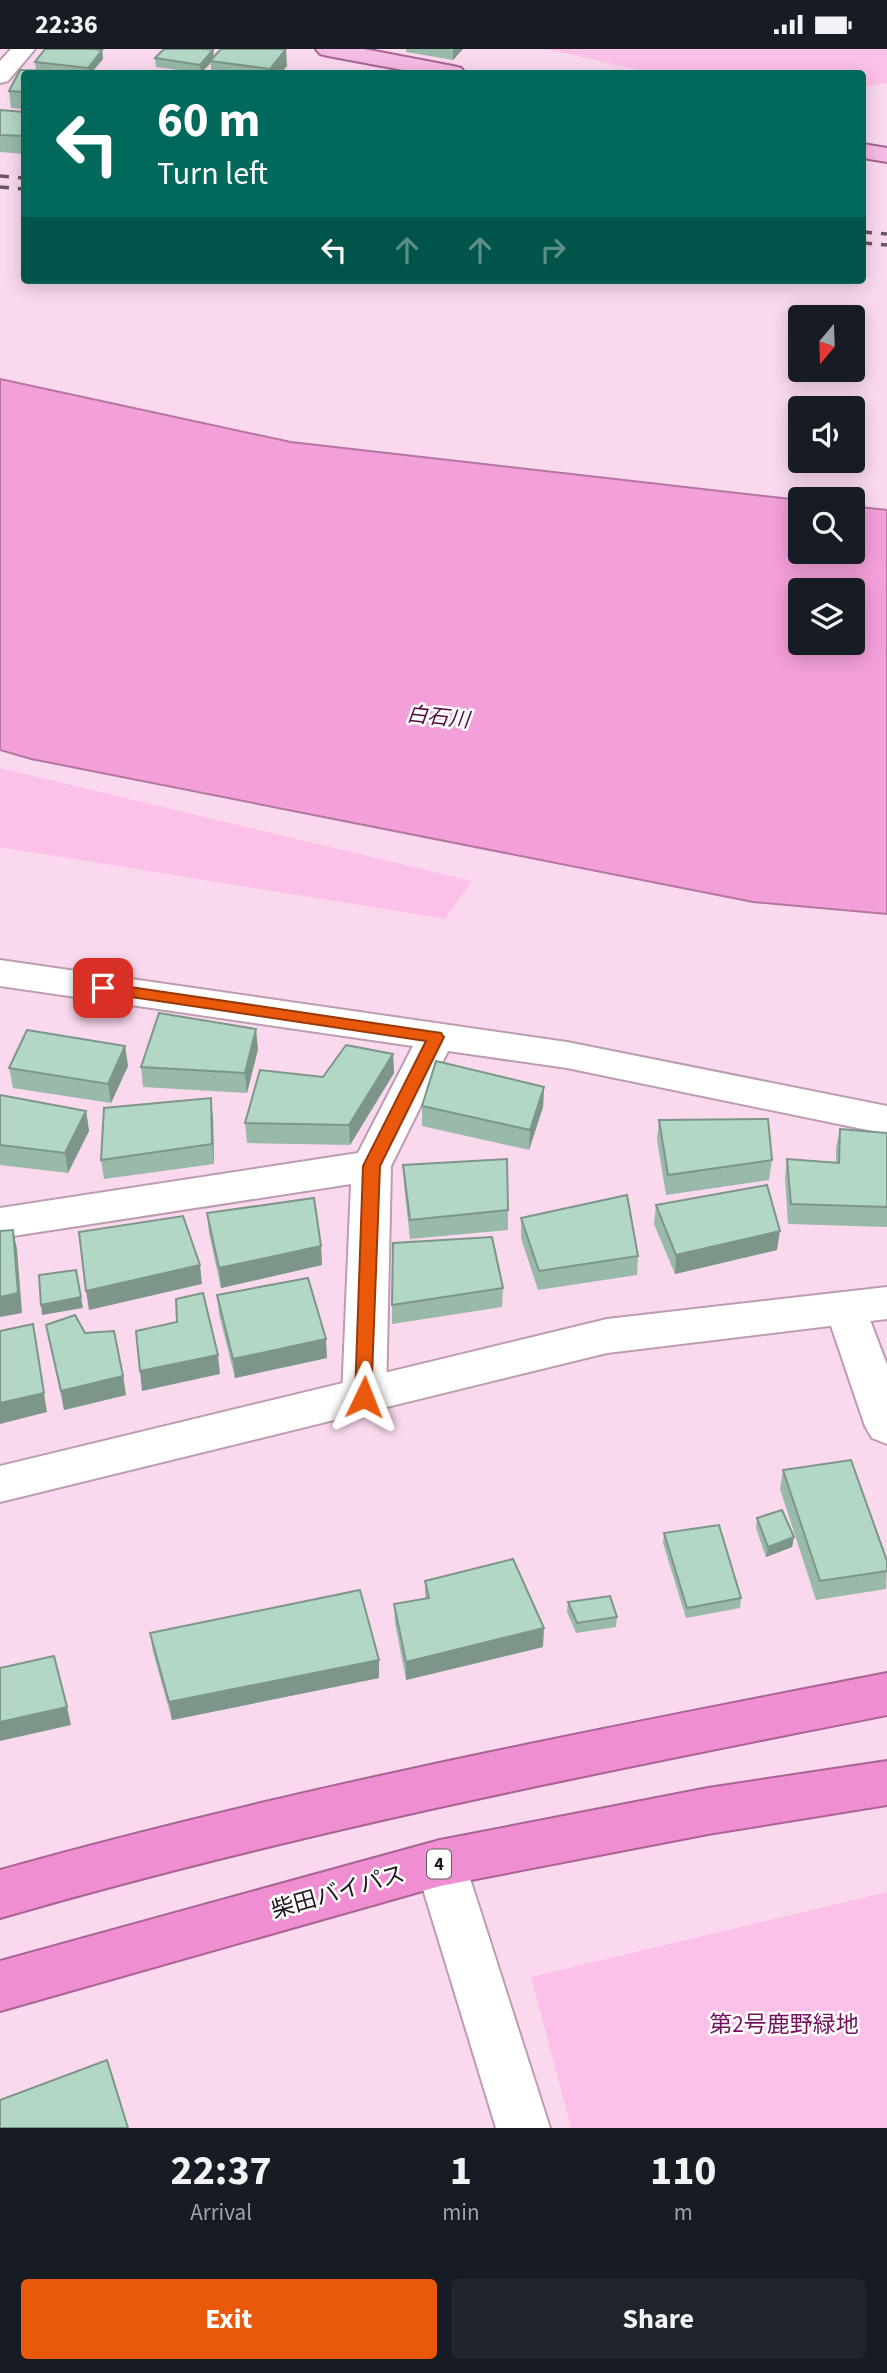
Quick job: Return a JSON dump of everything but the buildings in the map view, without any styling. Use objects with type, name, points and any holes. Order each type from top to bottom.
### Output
[{"type":"highway","points":[[0,1895],[68,1874],[423,1787],[887,1694]]},
{"type":"highway","name":"柴田バイパス","points":[[0,1986],[440,1863],[709,1811],[887,1783]]},
{"type":"main road","points":[[328,49],[437,70]]},
{"type":"main road","points":[[866,152],[887,155]]},
{"type":"street","points":[[0,75],[23,49]]},
{"type":"street","points":[[0,973],[567,1055],[887,1120]]},
{"type":"street","points":[[364,1397],[371,1166],[436,1037]]},
{"type":"street","points":[[0,1223],[371,1166]]},
{"type":"street","points":[[0,1484],[607,1336],[887,1303]]},
{"type":"street","points":[[846,1308],[887,1426]]},
{"type":"street","points":[[440,1863],[523,2128]]},
{"type":"green space","points":[[546,49],[887,49],[887,83],[866,86],[866,70],[639,70]]},
{"type":"green space","points":[[0,768],[472,881],[445,919],[0,847]]},
{"type":"green space","name":"第2号鹿野緑地","points":[[887,1892],[887,2128],[571,2128],[531,1977]]},
{"type":"water","name":"白石川","points":[[0,379],[291,442],[788,499],[788,564],[865,564],[865,507],[887,510],[887,914],[753,902],[31,759],[0,750]]},
{"type":"railway","points":[[0,176],[21,178]]},
{"type":"railway","points":[[0,187],[21,189]]},
{"type":"railway","points":[[866,232],[887,234]]},
{"type":"railway","points":[[866,243],[887,245]]},
{"type":"route","points":[[103,988],[436,1037],[371,1166],[364,1397]]}]
